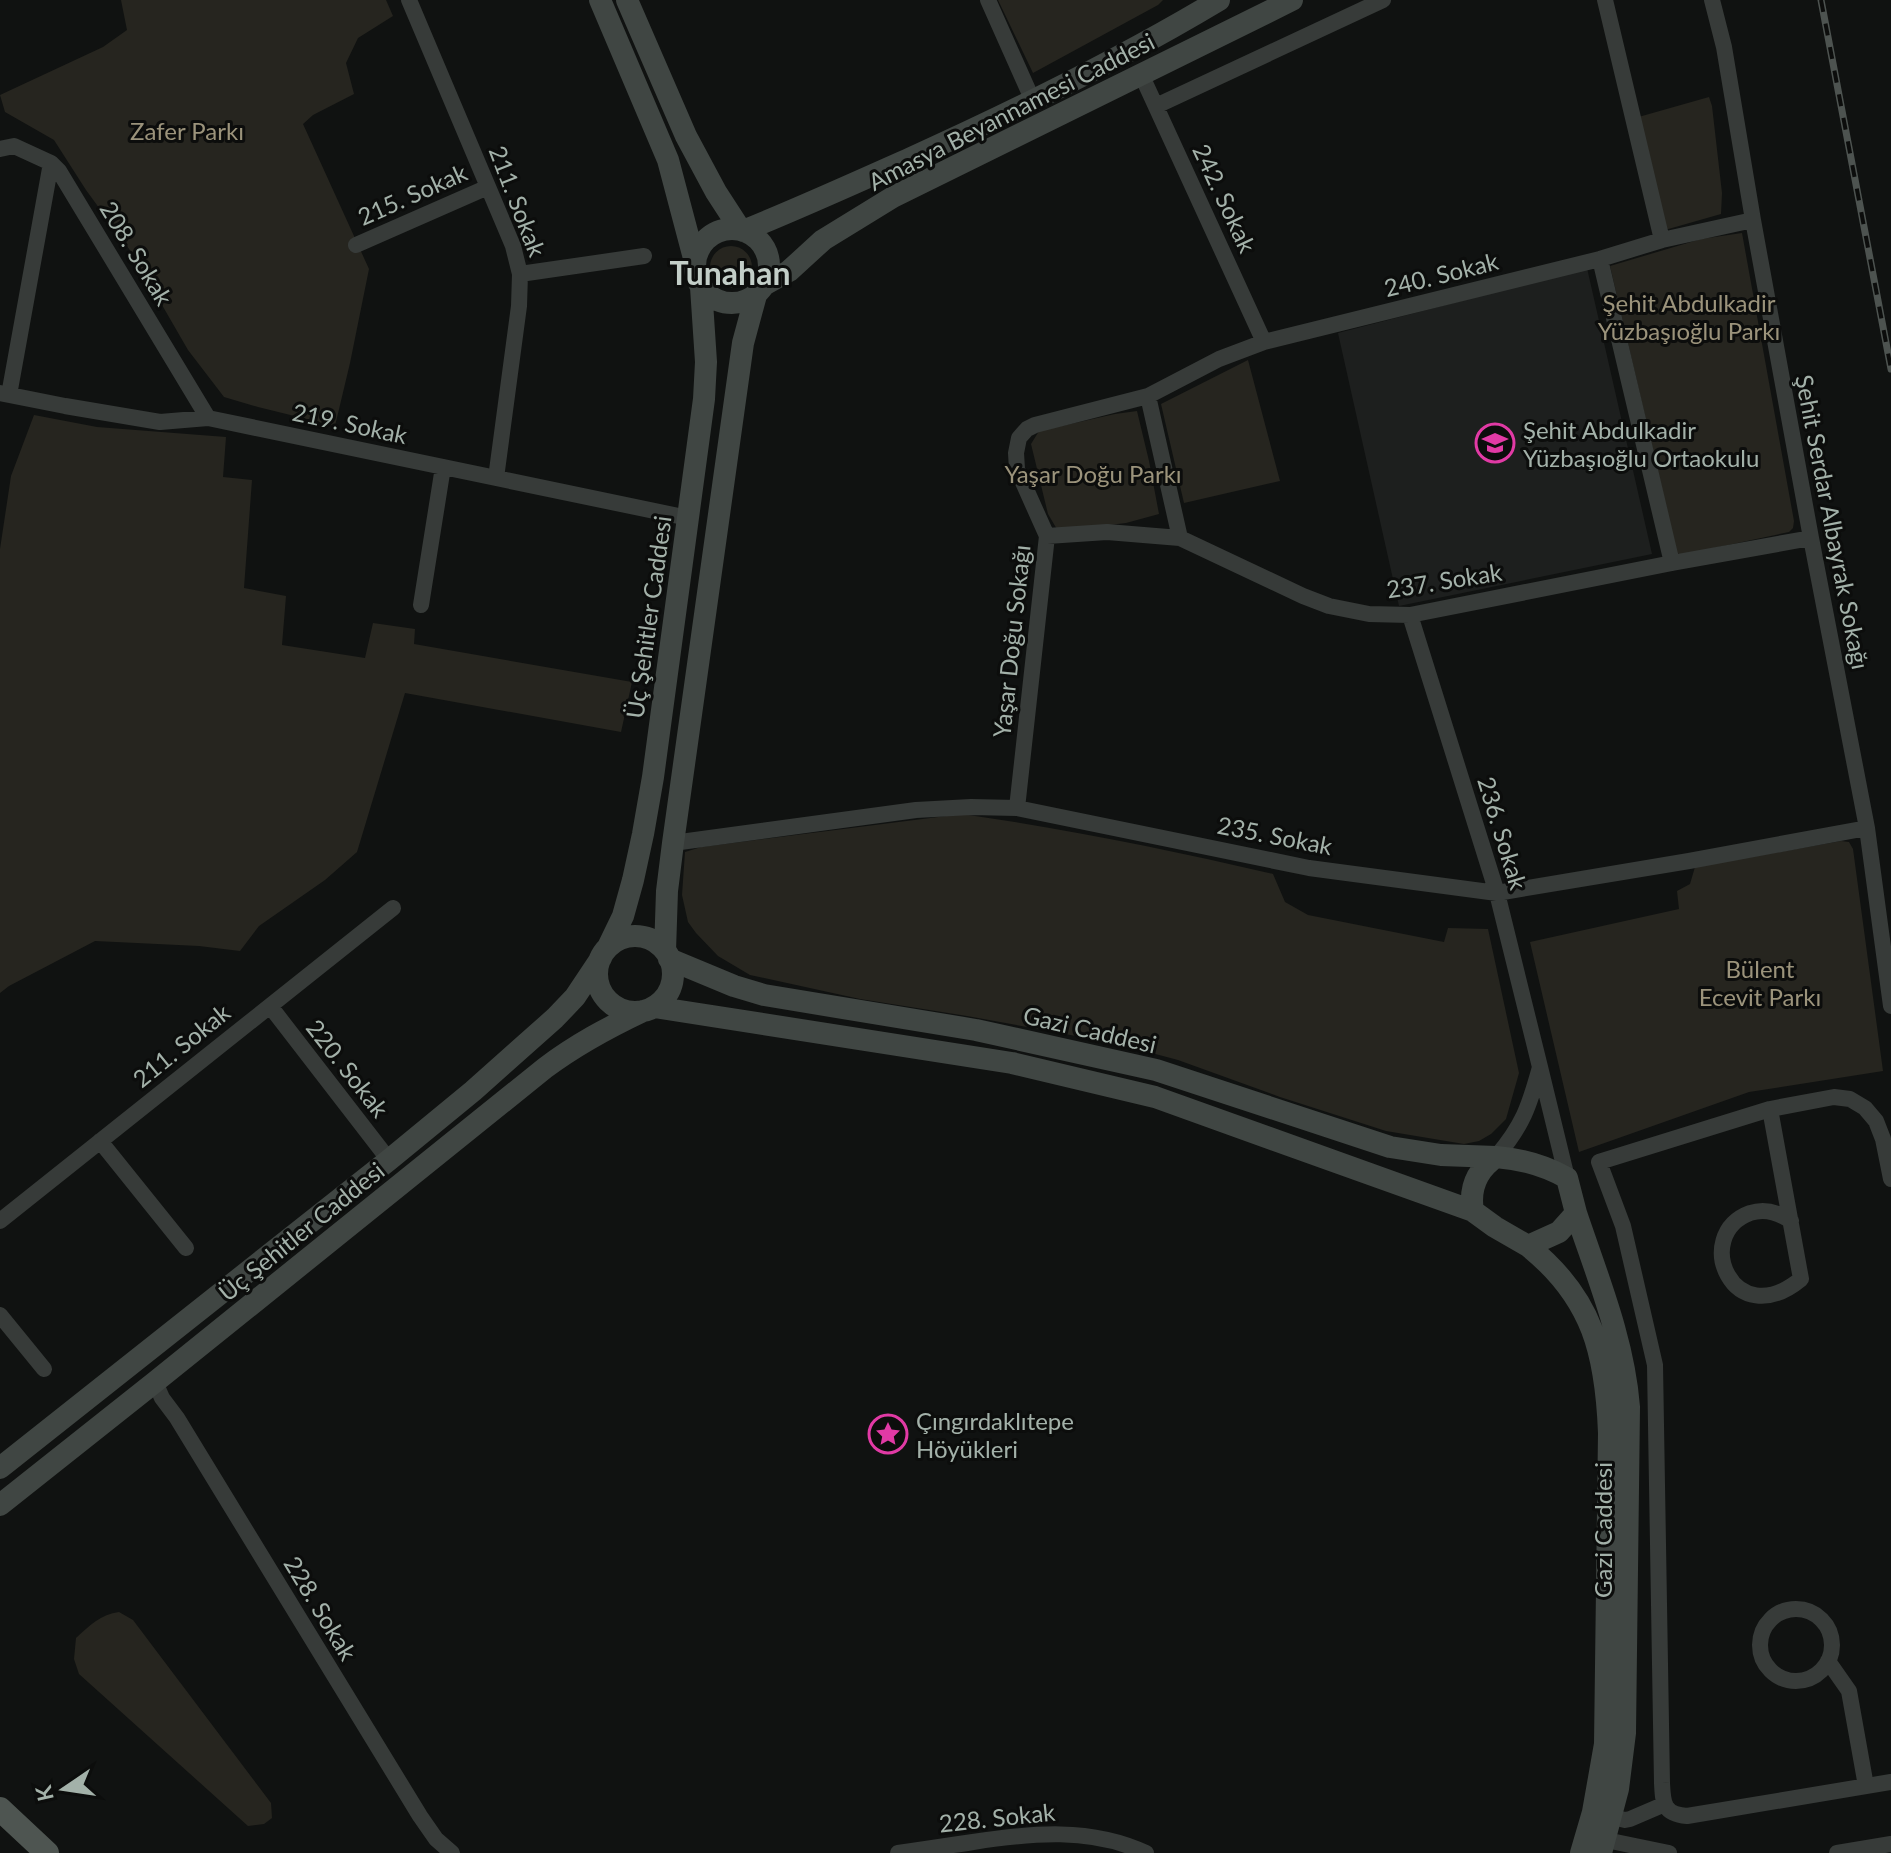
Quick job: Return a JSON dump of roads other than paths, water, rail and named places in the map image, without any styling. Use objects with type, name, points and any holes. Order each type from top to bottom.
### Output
[{"type":"main road","points":[[600,0],[668,160],[701,287],[721,302],[734,303],[746,301],[760,290]]},
{"type":"main road","points":[[627,0],[686,136],[716,192],[742,230]]},
{"type":"main road","name":"Amasya Beyannamesi Caddesi","points":[[742,230],[825,197],[1033,101],[1150,41],[1219,0]]},
{"type":"main road","name":"Amasya Beyannamesi Caddesi","points":[[760,290],[789,271],[823,240],[893,197],[1292,0]]},
{"type":"main road","points":[[667,955],[667,891],[743,343],[760,290],[769,274],[766,251],[760,241],[742,230],[727,229],[715,233],[705,240],[695,262]]},
{"type":"main road","name":"Üç Şehitler Caddesi","points":[[0,1468],[389,1160],[512,1058],[575,997],[604,953],[623,916],[653,777],[704,399],[706,362],[701,287]]},
{"type":"main road","points":[[649,1009],[663,1000],[670,990],[672,966],[667,955],[651,940],[640,937],[617,940],[604,953],[597,970],[602,993],[619,1009],[631,1012],[649,1009],[1012,1063],[1155,1097],[1473,1211],[1528,1246],[1559,1232],[1576,1213],[1567,1178],[1538,1164],[1496,1157],[1477,1178],[1472,1195],[1473,1211]]},
{"type":"main road","name":"Gazi Caddesi","points":[[667,955],[734,986],[764,995],[976,1030],[1156,1070],[1390,1147],[1441,1155],[1496,1157]]},
{"type":"main road","name":"Üç Şehitler Caddesi","points":[[0,1505],[568,1050],[649,1009]]},
{"type":"main road","name":"Gazi Caddesi","points":[[1576,1213],[1616,1337],[1628,1397],[1626,1719],[1623,1762],[1602,1814],[1581,1853]]},
{"type":"main road","name":"Gazi Caddesi","points":[[1528,1246],[1565,1280],[1580,1304],[1603,1362],[1608,1396],[1604,1846]]},
{"type":"main road","points":[[0,1809],[47,1853]]},
{"type":"street","name":"211. Sokak","points":[[409,0],[513,246],[520,274],[519,306],[496,478]]},
{"type":"street","points":[[988,0],[1033,101]]},
{"type":"street","points":[[1156,106],[1383,0]]},
{"type":"street","points":[[1605,0],[1662,240]]},
{"type":"street","name":"Şehit Serdar Albayrak Sokağı","points":[[1712,0],[1724,47],[1811,538],[1867,828],[1891,1006]]},
{"type":"street","name":"242. Sokak","points":[[1141,74],[1264,342]]},
{"type":"street","name":"208. Sokak","points":[[0,149],[14,146],[51,163],[65,180],[208,418]]},
{"type":"street","points":[[4,394],[51,163]]},
{"type":"street","name":"215. Sokak","points":[[356,245],[488,187]]},
{"type":"street","name":"240. Sokak","points":[[1019,438],[1035,425],[1148,396],[1219,359],[1264,342],[1600,259],[1662,240],[1753,220]]},
{"type":"street","points":[[520,274],[644,256]]},
{"type":"street","points":[[1600,259],[1672,563]]},
{"type":"street","name":"219. Sokak","points":[[4,394],[160,422],[208,418],[688,518]]},
{"type":"street","points":[[1148,396],[1180,538]]},
{"type":"street","name":"Yaşar Doğu Sokağı","points":[[1017,808],[1047,536],[1017,469],[1019,438]]},
{"type":"street","points":[[421,605],[443,467]]},
{"type":"street","name":"237. Sokak","points":[[1047,536],[1107,532],[1180,538],[1329,606],[1369,614],[1410,615],[1811,538]]},
{"type":"street","name":"236. Sokak","points":[[1410,615],[1497,893],[1567,1178]]},
{"type":"street","name":"235. Sokak","points":[[673,843],[916,810],[1017,808],[1309,868],[1497,893],[1867,828]]},
{"type":"street","name":"211. Sokak","points":[[0,1221],[393,908]]},
{"type":"street","name":"220. Sokak","points":[[270,1006],[389,1160]]},
{"type":"street","points":[[1496,1157],[1515,1135],[1524,1117],[1540,1067]]},
{"type":"street","points":[[1891,1179],[1876,1121],[1865,1108],[1850,1099],[1834,1097],[1770,1109],[1599,1162],[1623,1226],[1655,1365],[1662,1767],[1668,1811],[1687,1816],[1891,1782]]},
{"type":"street","points":[[1770,1109],[1791,1221],[1801,1279],[1773,1296],[1747,1293],[1736,1286],[1728,1276],[1722,1250],[1732,1226],[1754,1212],[1781,1214],[1791,1221]]},
{"type":"street","points":[[100,1141],[186,1248]]},
{"type":"street","points":[[0,1315],[44,1369]]},
{"type":"street","name":"228. Sokak","points":[[155,1382],[420,1816],[436,1839],[452,1853]]},
{"type":"street","points":[[1784,1611],[1808,1611],[1827,1626],[1832,1650],[1828,1661],[1812,1678],[1790,1681],[1779,1677],[1764,1661],[1761,1639],[1765,1627],[1784,1611]]},
{"type":"street","points":[[1828,1661],[1849,1691],[1866,1786]]},
{"type":"street","points":[[1602,1814],[1625,1820],[1665,1804]]},
{"type":"street","name":"228. Sokak","points":[[903,1853],[1010,1836],[1061,1834],[1098,1837],[1146,1853]]},
{"type":"street","points":[[1837,1853],[1891,1844]]},
{"type":"street","points":[[1604,1846],[1669,1853]]},
{"type":"railway","points":[[1821,0],[1891,369]]},
{"type":"place","name":"Şehit Abdulkadir Yüzbaşıoğlu Ortaokulu","points":[[1495,443]]},
{"type":"place","name":"Çıngırdaklıtepe Höyükleri","points":[[888,1434]]},
{"type":"district","name":"Tunahan","points":[[730,272]]},
{"type":"park label","name":"Zafer Parkı","points":[[187,130]]},
{"type":"park label","name":"Şehit Abdulkadir Yüzbaşıoğlu Parkı","points":[[1689,316]]},
{"type":"park label","name":"Yaşar Doğu Parkı","points":[[1093,473]]},
{"type":"park label","name":"Bülent Ecevit Parkı","points":[[1760,982]]}]
